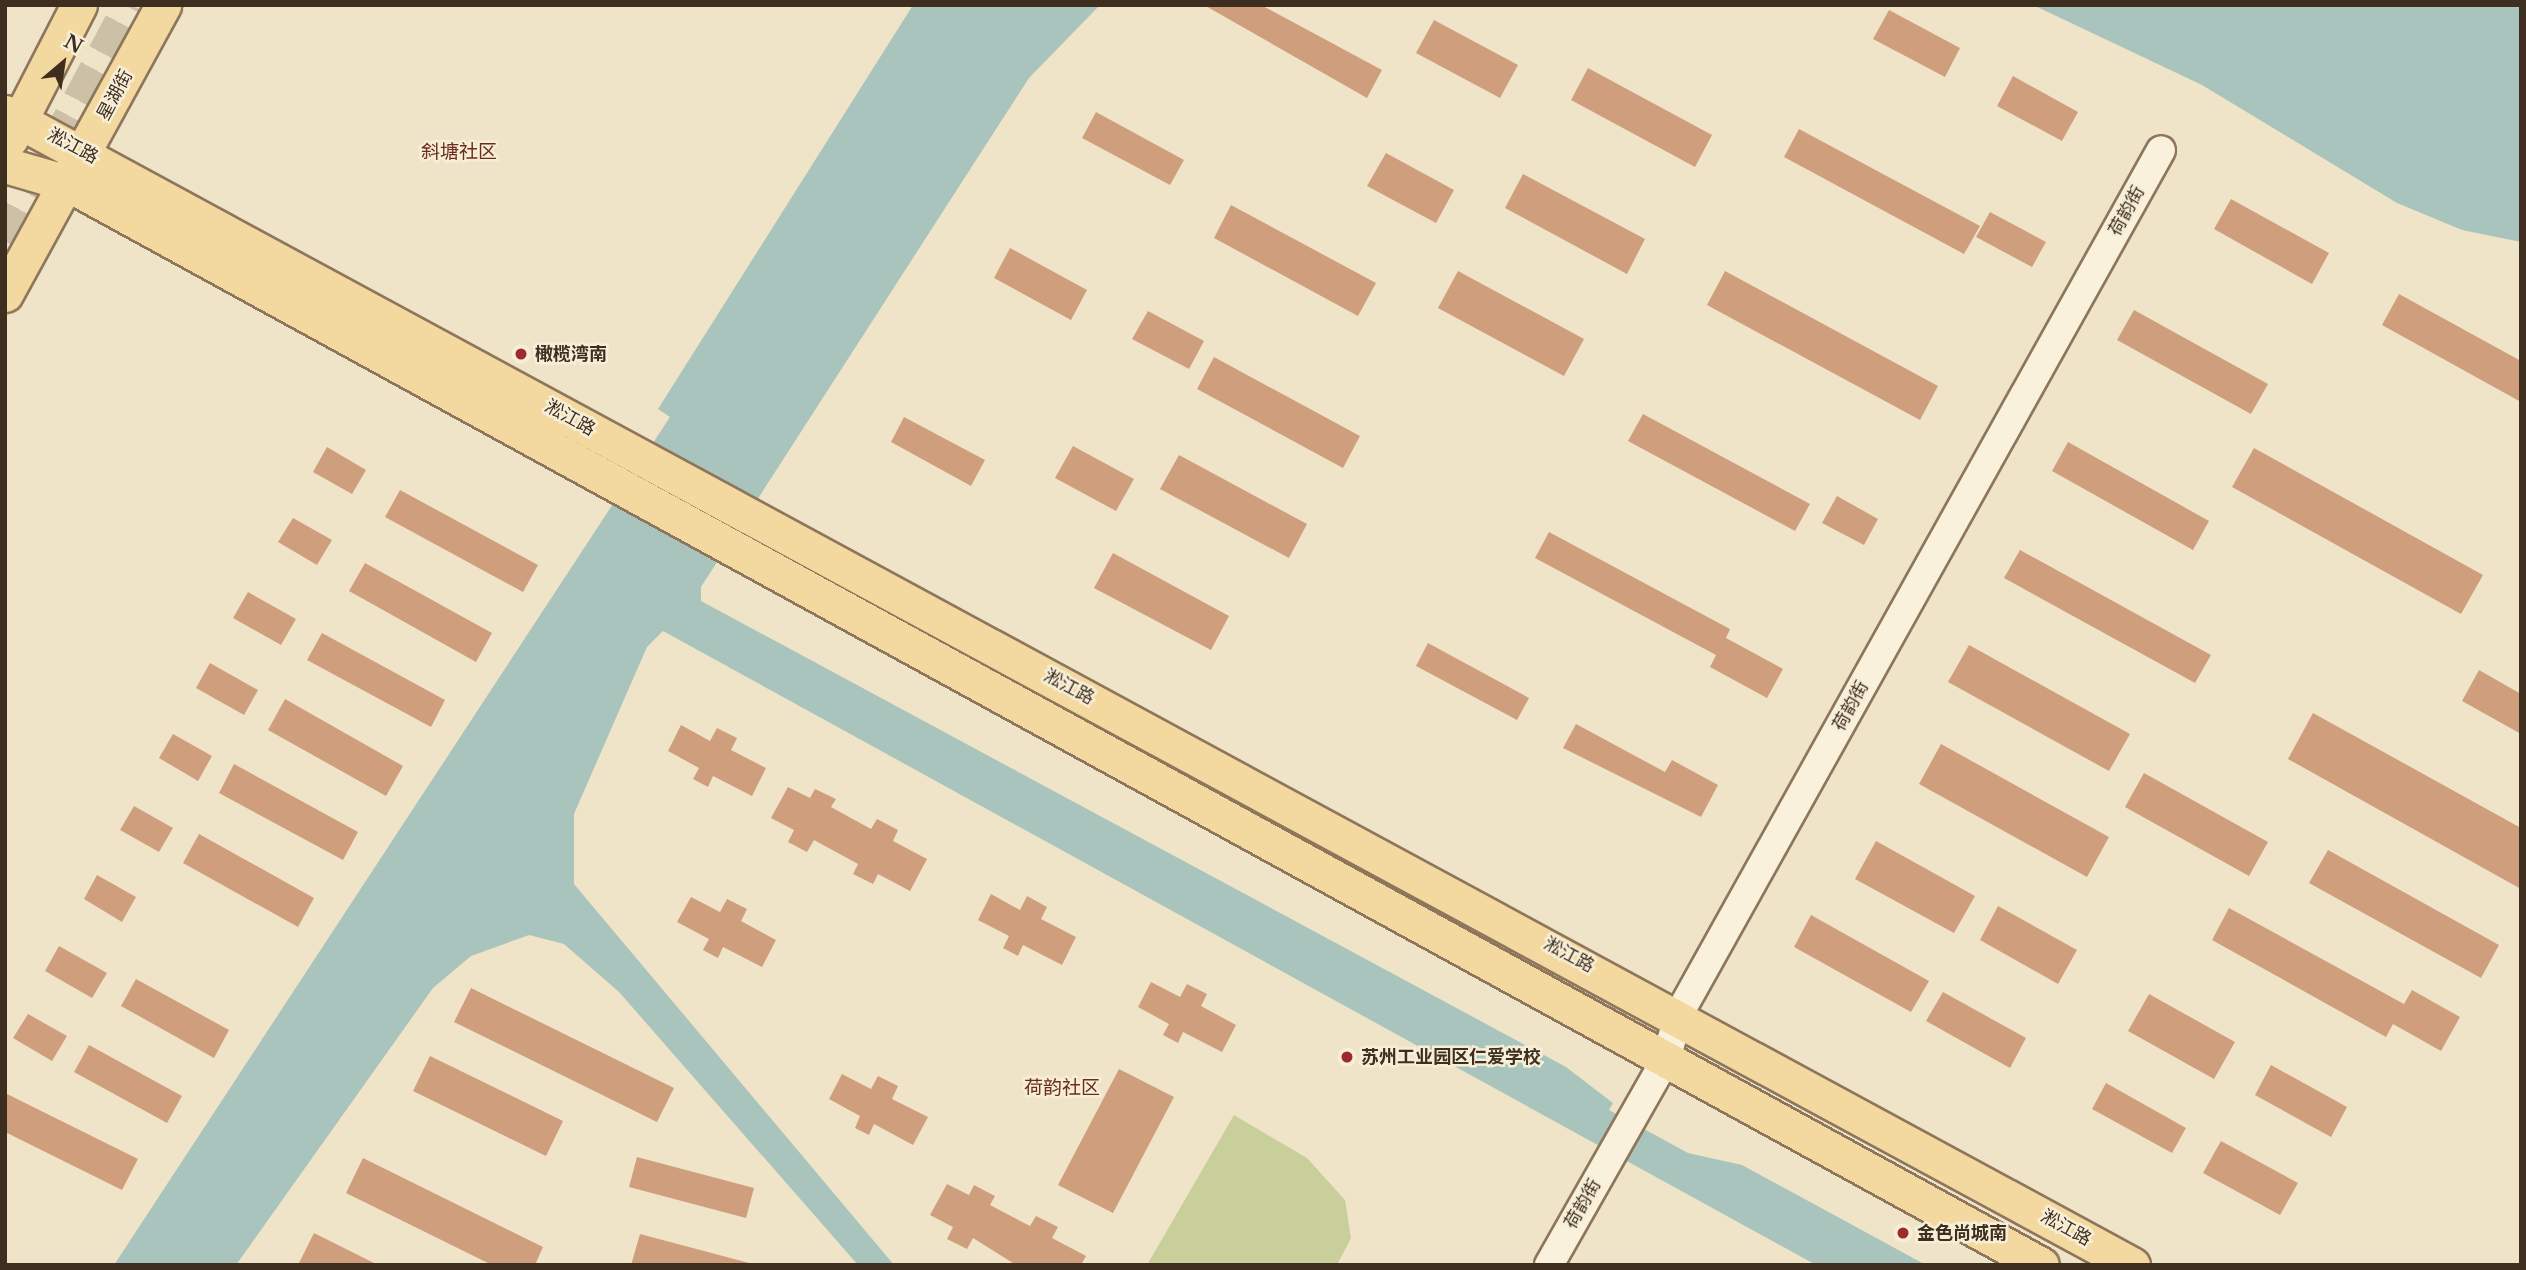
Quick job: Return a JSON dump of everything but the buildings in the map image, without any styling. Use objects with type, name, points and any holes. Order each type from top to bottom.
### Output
[{"type":"main road","points":[[10,126],[79,5]]},
{"type":"main road","name":"星湖街","points":[[5,294],[163,5]]},
{"type":"main road","name":"淞江路","points":[[10,126],[84,152],[632,452],[1679,1014],[2132,1265]]},
{"type":"main road","name":"淞江路","points":[[5,165],[67,183],[2041,1265]]},
{"type":"street","name":"荷韵街","points":[[1549,1265],[1666,1059],[1679,1014],[2161,150]]},
{"type":"green space","points":[[1234,1115],[1307,1158],[1345,1200],[1351,1238],[1337,1265],[1147,1265]]},
{"type":"water","points":[[913,5],[1100,5],[1029,78],[701,587],[701,601],[1566,1067],[1613,1103],[1609,1110],[1688,1153],[1742,1165],[1926,1265],[1816,1265],[663,631],[647,647],[574,814],[574,884],[894,1265],[858,1265],[619,992],[564,944],[529,935],[471,956],[433,988],[236,1265],[114,1265],[670,417],[658,409]]},
{"type":"water","points":[[2033,5],[2521,5],[2521,242],[2462,230],[2397,203],[2202,85]]},
{"type":"tunnel","points":[[5,241],[131,5]]},
{"type":"place","name":"橄榄湾南","points":[[521,354]]},
{"type":"place","name":"苏州工业园区仁爱学校","points":[[1347,1057]]},
{"type":"place","name":"金色尚城南","points":[[1903,1233]]},
{"type":"district","name":"斜塘社区","points":[[459,152]]},
{"type":"district","name":"荷韵社区","points":[[1062,1088]]}]
